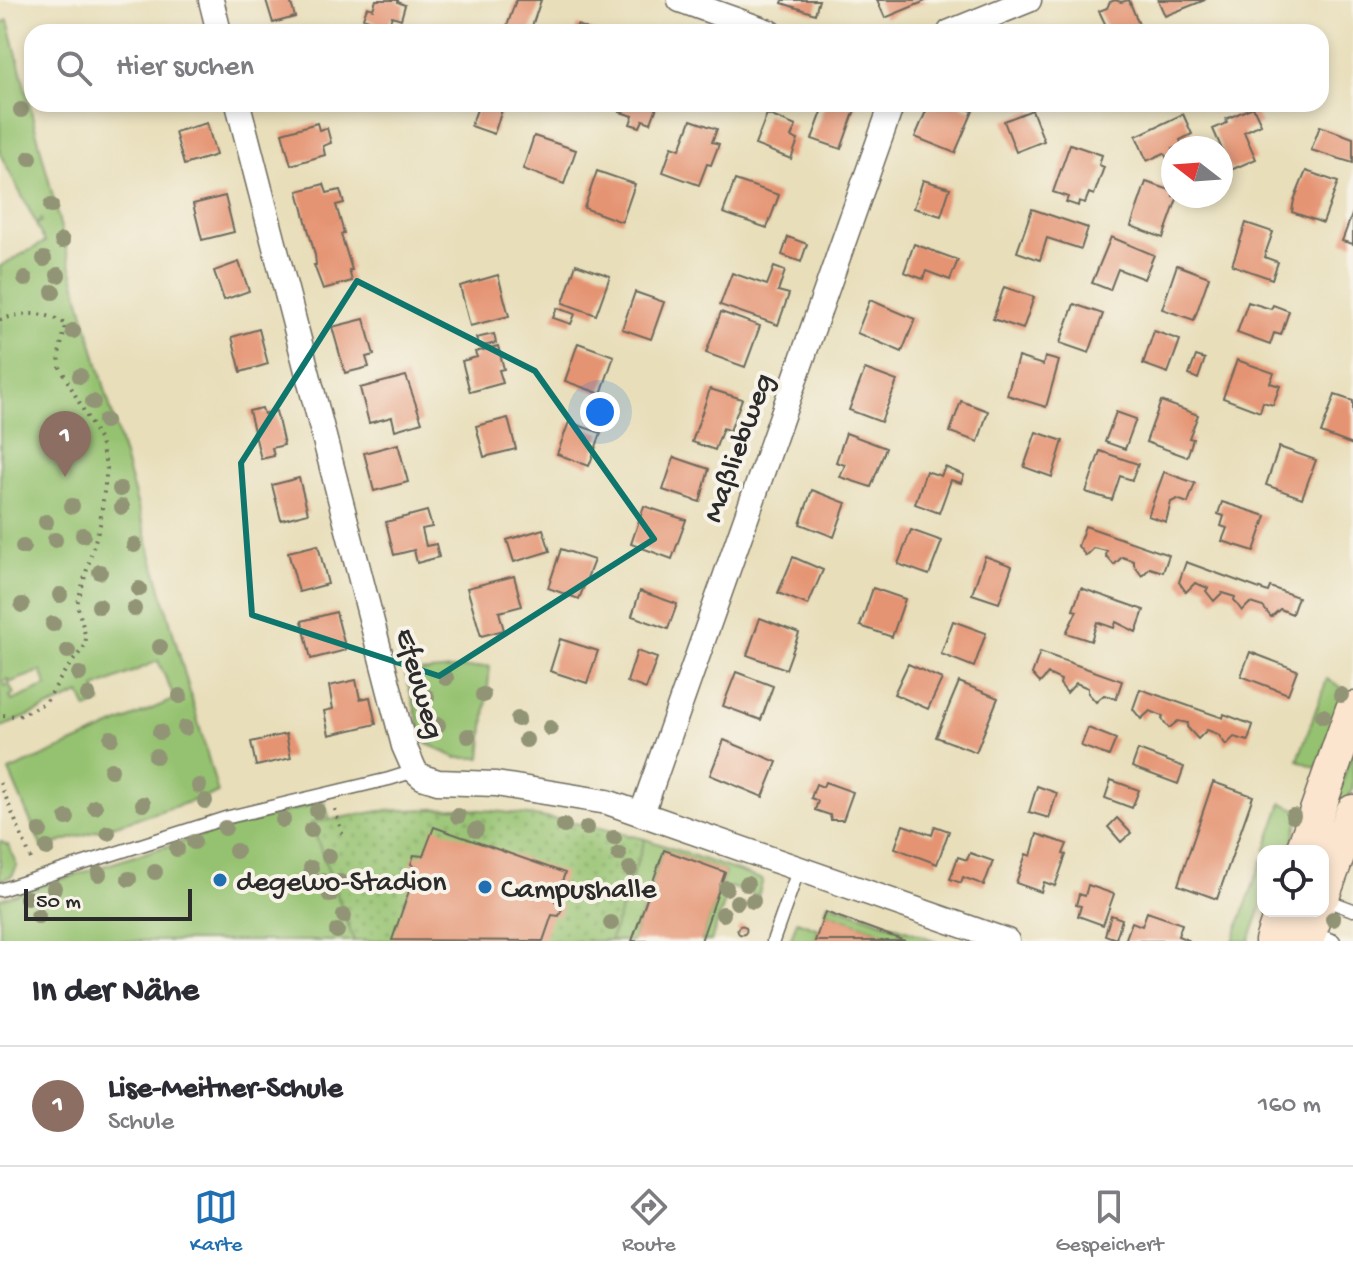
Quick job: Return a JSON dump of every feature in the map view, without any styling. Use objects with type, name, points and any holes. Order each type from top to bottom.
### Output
[{"type":"street","points":[[211,0],[217,24]]},
{"type":"street","points":[[680,0],[747,24]]},
{"type":"street","points":[[970,24],[1029,0]]},
{"type":"street","name":"Efeuweg","points":[[240,112],[404,746],[415,771],[438,782],[496,784],[607,802],[1007,941]]},
{"type":"street","name":"Maßliebweg","points":[[642,813],[889,112]]},
{"type":"street","points":[[1305,845],[1353,709]]},
{"type":"street","points":[[1329,879],[1353,812]]},
{"type":"street","points":[[1272,941],[1280,917]]},
{"type":"lane","points":[[0,890],[229,817],[415,771]]},
{"type":"lane","points":[[773,941],[799,868]]},
{"type":"lane","points":[[1329,899],[1353,910]]},
{"type":"path","points":[[0,320],[25,313],[44,315],[66,324],[59,354],[60,367],[99,439],[107,473],[94,548],[77,604],[86,638],[85,646],[46,702],[19,716],[0,715]]},
{"type":"path","points":[[0,783],[39,877]]},
{"type":"path","points":[[331,793],[343,837]]},
{"type":"highlighted area","points":[[357,281],[535,371],[654,539],[439,676],[252,615],[241,463]]},
{"type":"green space","points":[[8,20],[24,83],[24,112],[31,112],[69,260],[218,793],[42,848],[9,771],[175,699],[158,661],[95,688],[101,703],[87,709],[80,694],[0,728],[0,266],[45,242],[36,225],[42,221],[40,218],[41,221],[36,223],[0,154],[0,24]],"holes":[[[41,671],[47,686],[12,701],[10,696],[14,694],[9,684],[5,686],[3,681],[8,679],[9,683]]]},
{"type":"green space","points":[[490,666],[481,758],[456,758],[424,742],[405,673]]},
{"type":"green space","points":[[1327,679],[1345,690],[1317,768],[1298,760]]},
{"type":"green space","points":[[1353,744],[1353,787],[1329,855],[1329,845],[1325,845]]},
{"type":"green space","name":"degewo-Stadion","points":[[324,801],[364,923],[350,929],[354,941],[0,941],[0,899]]},
{"type":"green space","points":[[1282,803],[1301,811],[1292,845],[1267,845]]},
{"type":"green space","points":[[457,808],[552,819],[645,839],[610,941],[354,941],[311,823],[380,811]]},
{"type":"green space","points":[[645,839],[763,880],[758,896],[730,887],[711,941],[701,941],[725,872],[664,850],[632,941],[610,941]]},
{"type":"green space","points":[[0,841],[9,846],[17,866],[12,876],[0,880]]},
{"type":"green space","points":[[1257,875],[1258,917],[1249,941],[1233,941]]},
{"type":"green space","points":[[828,903],[937,941],[906,941],[825,912]]},
{"type":"green space","points":[[797,921],[819,929],[815,941],[790,941]]},
{"type":"building","points":[[266,0],[290,0],[295,17],[273,23]]},
{"type":"building","points":[[376,0],[398,0],[405,5],[401,19],[392,16],[389,24],[363,18],[367,7],[373,9]]},
{"type":"building","points":[[516,0],[541,0],[533,24],[508,24]]},
{"type":"building","points":[[783,0],[819,0],[815,14],[782,3]]},
{"type":"building","points":[[877,0],[928,0],[885,18]]},
{"type":"building","points":[[1129,0],[1139,24],[1105,24],[1099,11],[1107,8],[1110,2]]},
{"type":"building","points":[[1158,0],[1205,0],[1165,16]]},
{"type":"building","points":[[476,112],[501,112],[494,134],[471,126]]},
{"type":"building","points":[[620,112],[655,112],[651,123],[643,120],[640,127],[630,124],[633,116]]},
{"type":"building","points":[[822,112],[854,112],[841,149],[812,139]]},
{"type":"building","points":[[926,112],[973,112],[955,153],[915,137]]},
{"type":"building","points":[[1033,112],[1044,141],[1016,152],[1004,121]]},
{"type":"building","points":[[1242,112],[1255,112],[1261,124],[1244,132],[1256,159],[1233,169],[1233,136],[1216,136],[1213,129],[1227,123],[1226,119]]},
{"type":"building","points":[[767,114],[796,126],[791,137],[798,140],[791,159],[755,145]]},
{"type":"building","points":[[1183,114],[1192,134],[1161,136],[1161,154],[1147,161],[1136,136]]},
{"type":"building","points":[[691,120],[717,129],[712,142],[719,144],[699,185],[663,172],[672,146],[680,149]]},
{"type":"building","points":[[207,123],[216,155],[184,165],[175,132]]},
{"type":"building","points":[[317,123],[319,130],[327,128],[331,143],[323,146],[325,155],[291,165],[282,133]]},
{"type":"building","points":[[1320,126],[1353,138],[1353,163],[1311,150]]},
{"type":"building","points":[[534,136],[576,150],[564,184],[523,169]]},
{"type":"building","points":[[1070,144],[1102,155],[1099,165],[1104,167],[1094,195],[1089,193],[1085,203],[1079,201],[1078,206],[1066,202],[1068,197],[1053,192]]},
{"type":"building","points":[[597,171],[635,184],[622,222],[584,208]]},
{"type":"building","points":[[1306,171],[1338,182],[1323,223],[1292,212]]},
{"type":"building","points":[[735,180],[779,195],[767,228],[723,213]]},
{"type":"building","points":[[923,180],[950,188],[941,216],[914,208]]},
{"type":"building","points":[[1146,182],[1161,187],[1161,208],[1174,208],[1163,238],[1131,226]]},
{"type":"building","points":[[324,184],[327,193],[340,190],[344,203],[336,205],[352,281],[323,289],[314,265],[315,255],[298,191]]},
{"type":"building","points":[[225,196],[234,232],[202,240],[193,204]]},
{"type":"building","points":[[1032,209],[1088,228],[1081,249],[1047,238],[1040,260],[1017,252]]},
{"type":"building","points":[[1353,212],[1353,244],[1342,241]]},
{"type":"building","points":[[1246,223],[1273,232],[1264,257],[1278,262],[1272,279],[1232,265]]},
{"type":"building","points":[[788,237],[807,244],[801,262],[782,255]]},
{"type":"building","points":[[1111,237],[1154,255],[1144,279],[1118,269],[1110,290],[1092,283]]},
{"type":"building","points":[[914,244],[958,260],[950,280],[926,271],[923,279],[904,272]]},
{"type":"building","points":[[239,262],[249,291],[224,300],[214,271]]},
{"type":"building","points":[[576,264],[610,276],[596,315],[563,303]]},
{"type":"building","points":[[1177,265],[1209,277],[1194,320],[1162,309]]},
{"type":"building","points":[[774,267],[785,271],[778,291],[789,294],[778,325],[720,305],[732,273],[767,285]]},
{"type":"building","points":[[498,275],[509,316],[470,326],[460,286]]},
{"type":"building","points":[[1004,287],[1034,297],[1023,329],[993,319]]},
{"type":"building","points":[[635,292],[664,302],[651,339],[622,329]]},
{"type":"building","points":[[870,300],[915,319],[902,352],[857,333]]},
{"type":"building","points":[[1248,302],[1271,309],[1273,305],[1289,311],[1281,335],[1274,333],[1270,345],[1237,333]]},
{"type":"building","points":[[1074,304],[1103,314],[1089,353],[1060,343]]},
{"type":"building","points":[[557,308],[575,314],[571,324],[553,318]]},
{"type":"building","points":[[721,312],[760,326],[745,367],[706,353]]},
{"type":"building","points":[[364,319],[374,355],[366,357],[369,367],[345,373],[332,327]]},
{"type":"building","points":[[259,329],[268,364],[241,372],[232,337]]},
{"type":"building","points":[[1154,331],[1180,340],[1168,373],[1143,364]]},
{"type":"building","points":[[494,334],[496,343],[479,347],[476,338]]},
{"type":"building","points":[[578,343],[614,356],[601,394],[565,381]]},
{"type":"building","points":[[498,346],[504,369],[499,370],[503,383],[470,392],[462,361],[477,357],[475,352]]},
{"type":"building","points":[[1196,356],[1205,359],[1198,379],[1189,375]]},
{"type":"building","points":[[1018,357],[1043,365],[1045,357],[1059,361],[1046,407],[1007,395]]},
{"type":"building","points":[[1237,360],[1274,373],[1270,383],[1280,386],[1273,405],[1263,402],[1260,412],[1223,398]]},
{"type":"building","points":[[865,369],[897,381],[881,422],[849,410]]},
{"type":"building","points":[[406,376],[422,422],[395,430],[392,417],[369,423],[360,388]]},
{"type":"building","points":[[710,389],[742,399],[730,431],[723,428],[715,450],[692,442]]},
{"type":"building","points":[[1335,395],[1353,401],[1353,445],[1321,433]]},
{"type":"building","points":[[961,401],[988,411],[978,442],[950,432]]},
{"type":"building","points":[[1161,401],[1198,415],[1189,438],[1193,439],[1187,457],[1146,442]]},
{"type":"building","points":[[262,408],[264,414],[276,411],[284,445],[272,448],[274,456],[261,459],[249,411]]},
{"type":"building","points":[[1116,412],[1136,419],[1125,449],[1105,442]]},
{"type":"building","points":[[508,418],[516,449],[484,457],[476,426]]},
{"type":"building","points":[[569,422],[601,433],[589,466],[557,454]]},
{"type":"building","points":[[1036,432],[1063,441],[1052,477],[1024,467]]},
{"type":"building","points":[[846,433],[886,448],[871,487],[840,477],[845,465],[836,462]]},
{"type":"building","points":[[398,444],[408,482],[374,491],[364,453]]},
{"type":"building","points":[[1279,447],[1316,460],[1302,498],[1266,485]]},
{"type":"building","points":[[1100,451],[1138,464],[1132,480],[1120,476],[1112,500],[1086,492]]},
{"type":"building","points":[[674,457],[709,469],[700,502],[663,490]]},
{"type":"building","points":[[945,467],[964,475],[961,483],[951,480],[939,513],[915,504],[926,471],[941,476]]},
{"type":"building","points":[[1164,472],[1195,483],[1188,503],[1177,499],[1171,502],[1166,522],[1148,516]]},
{"type":"building","points":[[299,478],[308,513],[281,520],[272,485]]},
{"type":"building","points":[[812,490],[846,503],[834,537],[800,524]]},
{"type":"building","points":[[1222,502],[1266,516],[1254,551],[1222,541],[1227,528],[1221,526],[1224,516],[1218,514]]},
{"type":"building","points":[[644,506],[686,520],[672,559],[631,544]]},
{"type":"building","points":[[427,511],[432,527],[422,529],[426,546],[436,544],[439,557],[417,563],[414,550],[394,555],[386,522]]},
{"type":"building","points":[[1085,526],[1169,555],[1163,572],[1150,568],[1142,576],[1134,561],[1122,557],[1114,565],[1106,556],[1107,551],[1094,548],[1086,556],[1078,546]]},
{"type":"building","points":[[543,529],[550,551],[514,562],[507,540]]},
{"type":"building","points":[[911,530],[942,541],[929,575],[898,564]]},
{"type":"building","points":[[318,545],[328,584],[299,592],[288,552]]},
{"type":"building","points":[[561,549],[594,560],[579,599],[548,588]]},
{"type":"building","points":[[985,556],[1012,566],[999,603],[972,594]]},
{"type":"building","points":[[793,557],[823,570],[808,605],[778,593]]},
{"type":"building","points":[[1186,562],[1268,592],[1270,587],[1298,597],[1292,614],[1280,609],[1271,617],[1263,607],[1250,603],[1242,611],[1235,597],[1222,593],[1214,601],[1206,591],[1208,588],[1195,583],[1186,592],[1179,582]]},
{"type":"building","points":[[514,576],[522,606],[499,612],[504,630],[481,636],[467,588]]},
{"type":"building","points":[[873,588],[905,599],[892,637],[860,626]]},
{"type":"building","points":[[1081,588],[1144,610],[1136,632],[1116,622],[1114,628],[1097,622],[1091,641],[1066,633],[1077,611],[1073,610]]},
{"type":"building","points":[[640,591],[677,604],[668,629],[632,616]]},
{"type":"building","points":[[336,612],[346,650],[311,659],[302,621]]},
{"type":"building","points":[[760,618],[799,633],[786,669],[747,655]]},
{"type":"building","points":[[953,621],[986,633],[974,667],[941,654]]},
{"type":"building","points":[[560,639],[598,651],[587,683],[550,671]]},
{"type":"building","points":[[637,651],[657,658],[646,689],[627,682]]},
{"type":"building","points":[[1040,652],[1122,681],[1116,699],[1104,695],[1096,702],[1088,693],[1088,688],[1076,683],[1067,693],[1060,684],[1061,680],[1048,674],[1040,683],[1032,674]]},
{"type":"building","points":[[1250,652],[1297,670],[1288,694],[1241,676]]},
{"type":"building","points":[[908,664],[942,679],[928,709],[894,694]]},
{"type":"building","points":[[736,672],[773,686],[761,720],[723,706]]},
{"type":"building","points":[[356,680],[360,699],[370,697],[376,724],[329,735],[324,711],[333,709],[329,686]]},
{"type":"building","points":[[959,682],[998,698],[976,752],[936,737]]},
{"type":"building","points":[[1140,689],[1223,718],[1224,714],[1253,725],[1248,741],[1234,737],[1226,745],[1218,734],[1207,730],[1198,739],[1187,727],[1188,723],[1178,721],[1169,728],[1163,716],[1150,711],[1141,719],[1133,709]]},
{"type":"building","points":[[1088,728],[1116,739],[1109,756],[1081,746]]},
{"type":"building","points":[[286,734],[291,758],[256,766],[251,742]]},
{"type":"building","points":[[724,740],[777,762],[763,797],[710,775]]},
{"type":"building","points":[[1138,750],[1184,767],[1178,784],[1132,767]]},
{"type":"building","points":[[1111,780],[1139,790],[1132,808],[1105,798]]},
{"type":"building","points":[[825,782],[853,792],[843,820],[831,820],[830,815],[815,810],[818,801],[811,798],[816,784],[823,787]]},
{"type":"building","points":[[1213,782],[1253,796],[1217,899],[1178,885]]},
{"type":"building","points":[[1037,786],[1057,793],[1049,818],[1029,812]]},
{"type":"building","points":[[1117,818],[1131,833],[1121,842],[1108,827]]},
{"type":"building","points":[[903,825],[932,835],[935,826],[949,831],[937,864],[895,848]]},
{"type":"building","name":"Campushalle","points":[[434,827],[565,873],[555,901],[563,906],[559,916],[552,915],[543,941],[392,940],[417,868],[411,864],[414,855],[423,856]]},
{"type":"building","points":[[1037,834],[1067,844],[1055,886],[1044,882],[1041,892],[1016,883],[1026,854],[1031,856]]},
{"type":"building","points":[[664,850],[725,872],[701,941],[632,941]]},
{"type":"building","points":[[970,853],[993,861],[984,885],[963,877],[961,883],[950,879],[958,857],[967,860]]},
{"type":"building","points":[[1088,885],[1114,894],[1103,925],[1078,916],[1081,906],[1076,905],[1079,894],[1085,896]]},
{"type":"building","points":[[825,912],[905,941],[815,941]]},
{"type":"building","points":[[1147,912],[1182,924],[1178,936],[1190,941],[1125,941],[1132,922],[1142,926]]},
{"type":"building","points":[[1111,915],[1122,919],[1116,939],[1105,935]]},
{"type":"building","points":[[742,925],[747,930],[742,935],[737,930]]},
{"type":"place","name":"Lise-Meitner-Schule","points":[[65,477]]},
{"type":"place","name":"degewo-Stadion","points":[[220,880]]},
{"type":"place","name":"Campushalle","points":[[485,887]]}]
